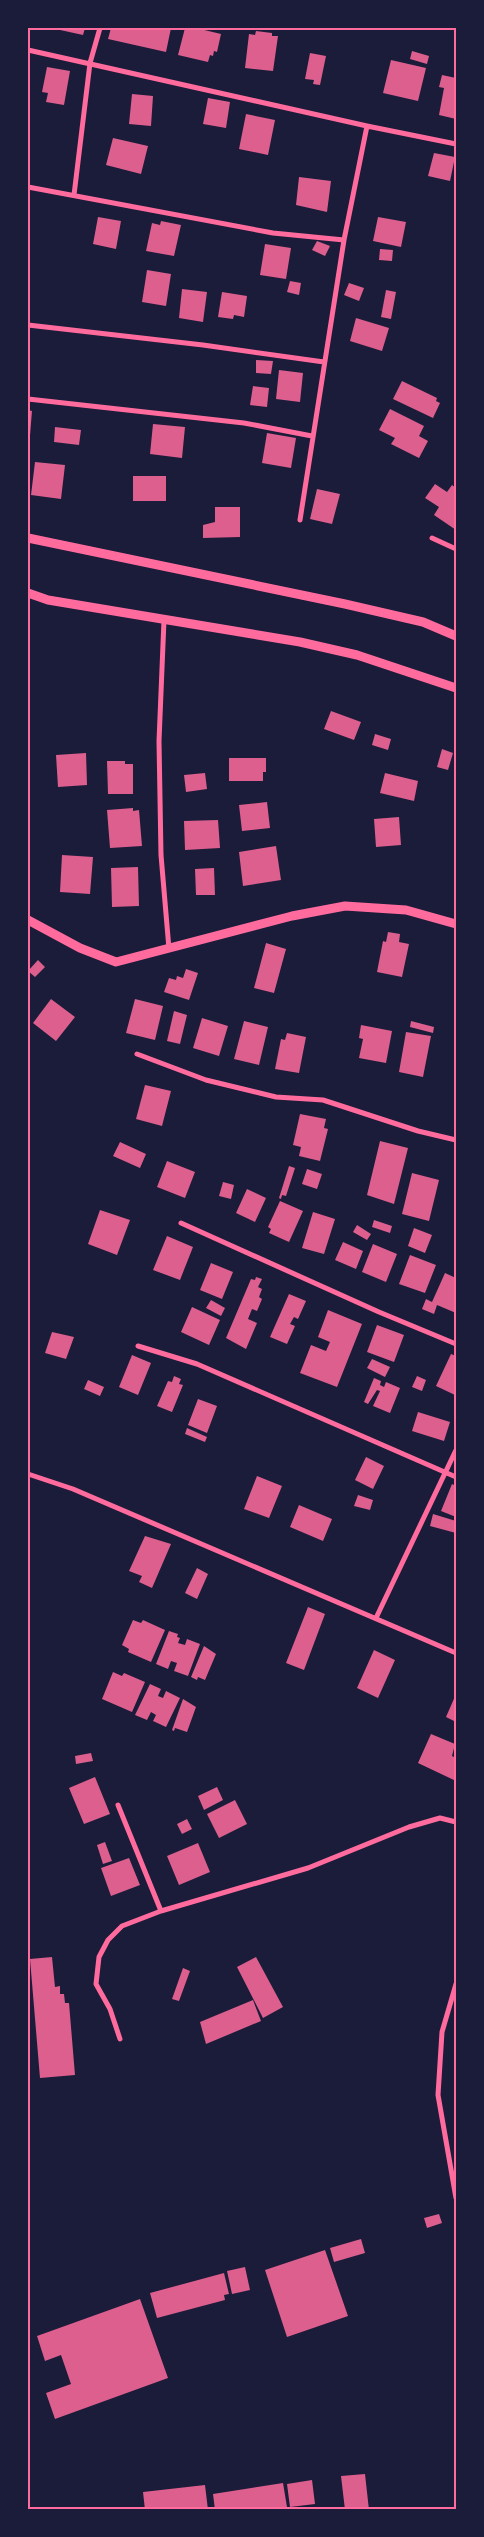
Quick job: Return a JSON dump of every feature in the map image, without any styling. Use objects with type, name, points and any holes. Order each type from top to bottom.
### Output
[{"type":"street","points":[[74,195],[90,63],[100,28]]},
{"type":"street","points":[[28,50],[367,126],[456,144]]},
{"type":"street","points":[[300,520],[344,240],[367,126]]},
{"type":"street","points":[[28,187],[273,233],[344,240]]},
{"type":"street","points":[[28,325],[203,345],[324,362]]},
{"type":"street","points":[[28,399],[244,423],[312,436]]},
{"type":"street","points":[[28,538],[345,604],[423,622],[456,636]]},
{"type":"street","points":[[432,538],[456,549]]},
{"type":"street","points":[[28,593],[48,600],[300,642],[357,655],[456,688]]},
{"type":"street","points":[[164,620],[159,750],[161,854],[170,950]]},
{"type":"street","points":[[28,920],[80,948],[116,962],[170,950],[292,916],[345,906],[406,910],[456,924]]},
{"type":"street","points":[[136,1054],[206,1080],[276,1097],[323,1100],[418,1131],[456,1140]]},
{"type":"street","points":[[181,1223],[379,1312],[456,1344]]},
{"type":"street","points":[[138,1346],[197,1364],[456,1477]]},
{"type":"street","points":[[376,1618],[447,1473],[456,1450]]},
{"type":"street","points":[[28,1474],[73,1489],[456,1653]]},
{"type":"street","points":[[118,1805],[161,1911]]},
{"type":"street","points":[[120,2039],[110,2008],[96,1984],[99,1957],[108,1940],[122,1926],[161,1911],[308,1868],[410,1827],[440,1818],[456,1822]]},
{"type":"street","points":[[456,1984],[442,2032],[438,2095],[456,2198]]},
{"type":"building","points":[[51,28],[85,28],[83,35]]},
{"type":"building","points":[[111,28],[171,28],[166,52],[108,39]]},
{"type":"building","points":[[185,28],[196,28],[221,34],[217,52],[214,51],[213,56],[210,55],[208,62],[178,55]]},
{"type":"building","points":[[256,31],[272,33],[272,36],[278,36],[273,71],[245,68],[249,34],[255,35]]},
{"type":"building","points":[[412,51],[429,56],[427,64],[410,59]]},
{"type":"building","points":[[310,53],[326,56],[320,85],[313,84],[314,80],[305,79]]},
{"type":"building","points":[[391,60],[426,68],[418,101],[383,93]]},
{"type":"building","points":[[47,67],[70,71],[64,105],[46,102],[48,93],[42,92]]},
{"type":"building","points":[[442,75],[456,78],[456,119],[439,115],[444,88],[439,87]]},
{"type":"building","points":[[132,94],[153,96],[151,126],[129,124]]},
{"type":"building","points":[[208,98],[230,102],[226,128],[203,124]]},
{"type":"building","points":[[246,114],[275,120],[268,155],[239,149]]},
{"type":"building","points":[[113,138],[148,146],[141,174],[106,165]]},
{"type":"building","points":[[434,153],[455,157],[450,181],[428,176]]},
{"type":"building","points":[[299,177],[331,181],[327,212],[296,205]]},
{"type":"building","points":[[98,217],[121,221],[116,249],[93,244]]},
{"type":"building","points":[[378,217],[406,222],[401,247],[373,241]]},
{"type":"building","points":[[161,221],[181,225],[174,256],[146,251],[152,223],[160,225]]},
{"type":"building","points":[[317,241],[330,246],[325,256],[312,250]]},
{"type":"building","points":[[265,244],[291,248],[286,279],[260,275]]},
{"type":"building","points":[[380,249],[393,250],[392,261],[379,260]]},
{"type":"building","points":[[147,270],[171,274],[166,306],[142,302]]},
{"type":"building","points":[[290,281],[301,283],[299,295],[287,292]]},
{"type":"building","points":[[349,283],[364,288],[359,301],[344,295]]},
{"type":"building","points":[[182,289],[207,292],[203,322],[179,318]]},
{"type":"building","points":[[386,290],[396,292],[391,319],[381,317]]},
{"type":"building","points":[[222,292],[247,296],[244,317],[234,315],[233,319],[218,317]]},
{"type":"building","points":[[356,318],[389,328],[382,351],[350,341]]},
{"type":"building","points":[[256,360],[273,361],[271,374],[256,373]]},
{"type":"building","points":[[279,370],[303,373],[300,402],[276,399]]},
{"type":"building","points":[[402,381],[437,398],[436,401],[440,403],[433,418],[393,399]]},
{"type":"building","points":[[253,386],[269,388],[267,407],[250,405]]},
{"type":"building","points":[[390,409],[424,426],[419,436],[428,441],[419,458],[391,444],[395,438],[379,430]]},
{"type":"building","points":[[28,410],[32,411],[29,448],[28,448]]},
{"type":"building","points":[[153,424],[185,427],[182,458],[150,454]]},
{"type":"building","points":[[55,427],[81,430],[79,445],[54,442]]},
{"type":"building","points":[[267,433],[296,438],[291,468],[262,463]]},
{"type":"building","points":[[35,462],[65,465],[61,499],[31,495]]},
{"type":"building","points":[[133,476],[166,476],[166,501],[133,501]]},
{"type":"building","points":[[435,484],[447,492],[452,485],[456,488],[456,530],[434,515],[439,507],[425,498]]},
{"type":"building","points":[[317,489],[340,494],[332,524],[310,519]]},
{"type":"building","points":[[215,507],[240,507],[240,537],[203,538],[203,525],[215,522]]},
{"type":"building","points":[[331,711],[361,722],[354,740],[324,729]]},
{"type":"building","points":[[375,734],[391,739],[388,750],[372,745]]},
{"type":"building","points":[[442,749],[453,753],[448,770],[437,767]]},
{"type":"building","points":[[86,753],[87,785],[58,787],[56,755]]},
{"type":"building","points":[[229,758],[266,758],[266,772],[263,772],[263,781],[229,781]]},
{"type":"building","points":[[107,761],[125,761],[125,764],[133,764],[133,794],[108,794]]},
{"type":"building","points":[[205,773],[207,789],[186,792],[184,775]]},
{"type":"building","points":[[385,773],[418,781],[414,801],[380,793]]},
{"type":"building","points":[[267,802],[270,828],[242,831],[239,805]]},
{"type":"building","points":[[133,808],[133,811],[139,810],[142,846],[110,848],[107,810]]},
{"type":"building","points":[[399,817],[401,845],[376,847],[374,819]]},
{"type":"building","points":[[218,820],[220,848],[185,850],[184,821]]},
{"type":"building","points":[[276,846],[281,880],[243,886],[239,852]]},
{"type":"building","points":[[62,855],[93,857],[90,894],[60,892]]},
{"type":"building","points":[[138,867],[139,906],[112,907],[111,868]]},
{"type":"building","points":[[214,868],[215,895],[196,895],[195,869]]},
{"type":"building","points":[[388,932],[400,934],[399,942],[409,944],[402,977],[377,972],[383,941],[386,942]]},
{"type":"building","points":[[266,943],[286,949],[274,993],[254,988]]},
{"type":"building","points":[[38,960],[45,967],[35,977],[28,971]]},
{"type":"building","points":[[186,969],[198,973],[189,1000],[164,992],[169,978],[176,980],[177,976],[183,978]]},
{"type":"building","points":[[51,999],[75,1017],[56,1041],[33,1023]]},
{"type":"building","points":[[135,999],[163,1006],[155,1040],[126,1033]]},
{"type":"building","points":[[174,1011],[187,1015],[180,1044],[167,1041]]},
{"type":"building","points":[[202,1018],[228,1026],[219,1056],[193,1048]]},
{"type":"building","points":[[244,1021],[268,1027],[259,1065],[234,1059]]},
{"type":"building","points":[[411,1021],[434,1027],[433,1033],[410,1027]]},
{"type":"building","points":[[361,1025],[392,1031],[386,1063],[359,1058],[363,1039],[359,1038]]},
{"type":"building","points":[[406,1032],[431,1036],[423,1077],[399,1072]]},
{"type":"building","points":[[287,1033],[306,1037],[299,1073],[275,1069],[281,1039],[285,1040]]},
{"type":"building","points":[[145,1085],[171,1091],[162,1126],[136,1119]]},
{"type":"building","points":[[300,1114],[326,1119],[324,1128],[328,1129],[320,1161],[299,1156],[301,1147],[293,1145]]},
{"type":"building","points":[[380,1141],[408,1148],[394,1204],[367,1195]]},
{"type":"building","points":[[120,1142],[146,1154],[140,1168],[113,1156]]},
{"type":"building","points":[[167,1161],[195,1172],[185,1198],[157,1187]]},
{"type":"building","points":[[289,1166],[295,1168],[286,1196],[282,1195],[281,1199],[279,1198]]},
{"type":"building","points":[[307,1169],[322,1174],[317,1189],[302,1184]]},
{"type":"building","points":[[412,1173],[439,1180],[429,1221],[402,1214]]},
{"type":"building","points":[[223,1182],[234,1185],[231,1199],[219,1196]]},
{"type":"building","points":[[247,1189],[266,1198],[255,1222],[236,1213]]},
{"type":"building","points":[[280,1201],[303,1211],[289,1242],[269,1233],[271,1229],[268,1227]]},
{"type":"building","points":[[100,1210],[130,1220],[117,1255],[88,1244]]},
{"type":"building","points":[[313,1212],[335,1219],[324,1254],[302,1248]]},
{"type":"building","points":[[374,1220],[392,1226],[390,1233],[372,1227]]},
{"type":"building","points":[[357,1225],[371,1234],[367,1240],[353,1232]]},
{"type":"building","points":[[414,1228],[432,1235],[425,1253],[408,1246]]},
{"type":"building","points":[[167,1236],[193,1247],[180,1280],[153,1270]]},
{"type":"building","points":[[343,1242],[363,1251],[356,1269],[335,1260]]},
{"type":"building","points":[[373,1244],[397,1254],[386,1282],[362,1272]]},
{"type":"building","points":[[410,1255],[436,1265],[425,1293],[399,1284]]},
{"type":"building","points":[[211,1263],[233,1272],[222,1299],[200,1290]]},
{"type":"building","points":[[445,1273],[456,1278],[456,1313],[437,1305],[434,1314],[422,1309],[426,1299],[432,1302]]},
{"type":"building","points":[[256,1277],[262,1279],[258,1287],[262,1289],[259,1297],[262,1299],[257,1311],[252,1309],[248,1319],[257,1323],[246,1349],[226,1338],[251,1279],[255,1280]]},
{"type":"building","points":[[289,1294],[306,1301],[298,1319],[294,1317],[290,1324],[295,1326],[287,1344],[270,1337]]},
{"type":"building","points":[[211,1300],[225,1308],[221,1316],[206,1308]]},
{"type":"building","points":[[192,1307],[220,1320],[209,1345],[181,1332]]},
{"type":"building","points":[[328,1310],[362,1324],[337,1387],[300,1373],[311,1345],[326,1351],[330,1342],[318,1337]]},
{"type":"building","points":[[377,1325],[404,1335],[394,1362],[367,1352]]},
{"type":"building","points":[[52,1332],[74,1337],[66,1359],[45,1353]]},
{"type":"building","points":[[451,1354],[456,1356],[455,1395],[436,1386]]},
{"type":"building","points":[[132,1355],[151,1363],[138,1395],[119,1387]]},
{"type":"building","points":[[372,1359],[390,1367],[385,1377],[367,1368]]},
{"type":"building","points":[[174,1376],[181,1379],[179,1384],[183,1385],[172,1412],[157,1406],[168,1381],[172,1382]]},
{"type":"building","points":[[417,1376],[426,1380],[422,1391],[412,1387]]},
{"type":"building","points":[[374,1378],[381,1381],[380,1385],[384,1387],[386,1382],[400,1388],[390,1413],[373,1406],[380,1391],[377,1390],[368,1404],[364,1402]]},
{"type":"building","points":[[88,1380],[104,1387],[100,1396],[84,1389]]},
{"type":"building","points":[[198,1399],[217,1406],[207,1433],[188,1425]]},
{"type":"building","points":[[418,1412],[450,1422],[444,1441],[412,1431]]},
{"type":"building","points":[[187,1428],[207,1437],[205,1442],[185,1434]]},
{"type":"building","points":[[366,1457],[384,1466],[373,1489],[355,1480]]},
{"type":"building","points":[[257,1476],[282,1486],[269,1518],[244,1509]]},
{"type":"building","points":[[452,1484],[456,1486],[456,1517],[441,1511]]},
{"type":"building","points":[[358,1495],[373,1500],[370,1510],[354,1506]]},
{"type":"building","points":[[299,1505],[332,1519],[323,1541],[290,1527]]},
{"type":"building","points":[[433,1514],[456,1521],[456,1533],[430,1526]]},
{"type":"building","points":[[145,1536],[171,1544],[152,1588],[139,1582],[142,1576],[129,1571]]},
{"type":"building","points":[[197,1568],[208,1574],[197,1599],[185,1593]]},
{"type":"building","points":[[308,1607],[325,1614],[304,1670],[286,1663]]},
{"type":"building","points":[[133,1620],[141,1623],[143,1620],[165,1630],[151,1662],[128,1652],[129,1649],[122,1645]]},
{"type":"building","points":[[169,1631],[178,1634],[177,1637],[180,1638],[178,1643],[185,1645],[187,1639],[200,1644],[188,1676],[174,1671],[177,1663],[171,1661],[168,1669],[156,1664]]},
{"type":"building","points":[[204,1646],[216,1654],[205,1680],[198,1677],[197,1680],[191,1677]]},
{"type":"building","points":[[374,1650],[395,1660],[378,1698],[357,1688]]},
{"type":"building","points":[[113,1672],[122,1676],[124,1673],[145,1682],[132,1712],[102,1699]]},
{"type":"building","points":[[150,1684],[161,1689],[158,1696],[163,1698],[166,1691],[180,1698],[166,1727],[153,1721],[156,1715],[151,1712],[147,1720],[135,1715]]},
{"type":"building","points":[[456,1694],[456,1722],[446,1717]]},
{"type":"building","points":[[183,1699],[196,1707],[187,1732],[175,1728],[174,1731],[172,1730]]},
{"type":"building","points":[[431,1734],[455,1744],[452,1756],[456,1758],[456,1781],[418,1763]]},
{"type":"building","points":[[91,1753],[93,1761],[76,1764],[75,1756]]},
{"type":"building","points":[[95,1777],[110,1814],[84,1824],[69,1788]]},
{"type":"building","points":[[217,1787],[223,1800],[204,1810],[198,1796]]},
{"type":"building","points":[[235,1800],[247,1824],[219,1838],[207,1814]]},
{"type":"building","points":[[187,1819],[192,1829],[182,1834],[177,1824]]},
{"type":"building","points":[[105,1842],[112,1861],[103,1864],[97,1845]]},
{"type":"building","points":[[198,1843],[210,1872],[179,1885],[167,1856]]},
{"type":"building","points":[[129,1858],[140,1885],[111,1896],[101,1868]]},
{"type":"building","points":[[52,1957],[55,1987],[60,1986],[60,1994],[64,1994],[65,2003],[69,2003],[75,2075],[40,2078],[30,1959]]},
{"type":"building","points":[[256,1957],[283,2007],[263,2018],[237,1967]]},
{"type":"building","points":[[183,1968],[190,1971],[179,2001],[172,1999]]},
{"type":"building","points":[[253,2000],[261,2021],[206,2044],[200,2022]]},
{"type":"building","points":[[439,2214],[442,2223],[427,2228],[424,2218]]},
{"type":"building","points":[[361,2239],[365,2253],[334,2262],[330,2248]]},
{"type":"building","points":[[325,2250],[348,2316],[287,2337],[265,2270]]},
{"type":"building","points":[[245,2267],[250,2290],[232,2294],[227,2271]]},
{"type":"building","points":[[224,2273],[229,2294],[224,2295],[225,2300],[157,2318],[150,2293]]},
{"type":"building","points":[[140,2299],[168,2378],[55,2419],[46,2393],[71,2384],[61,2355],[45,2361],[37,2336]]},
{"type":"building","points":[[365,2474],[369,2510],[345,2510],[341,2476]]},
{"type":"building","points":[[312,2480],[315,2504],[290,2507],[287,2484]]},
{"type":"building","points":[[283,2483],[287,2507],[271,2510],[215,2510],[213,2494]]},
{"type":"building","points":[[205,2485],[208,2510],[145,2510],[143,2492]]}]
